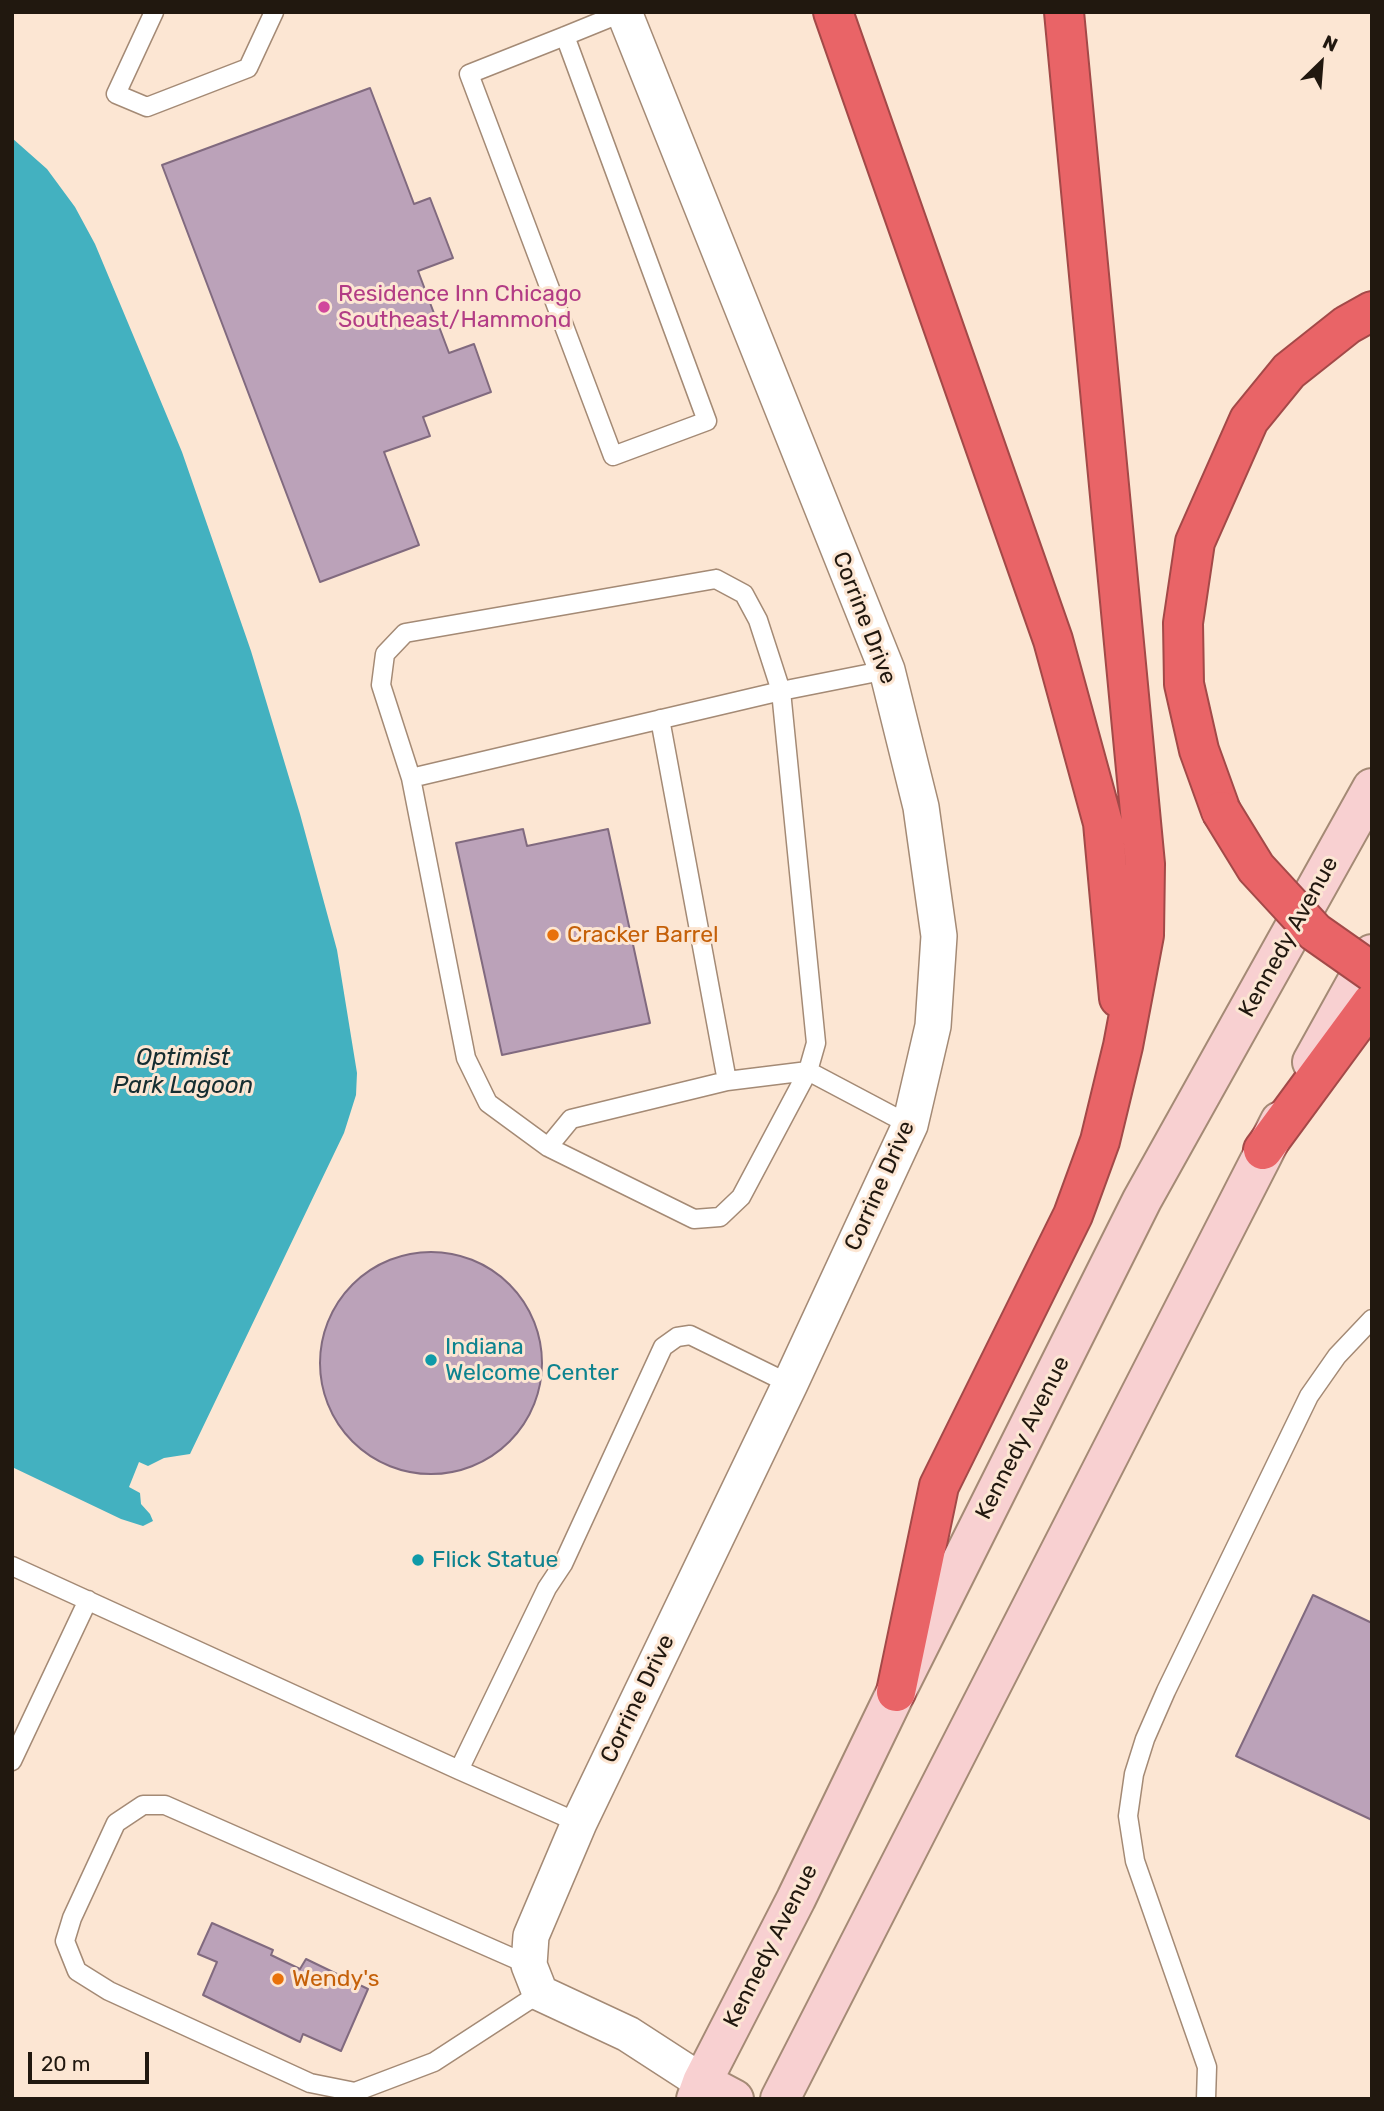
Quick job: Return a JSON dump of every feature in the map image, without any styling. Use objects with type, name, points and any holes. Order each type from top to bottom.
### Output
[{"type":"highway","points":[[833,12],[1054,640],[1103,823],[1123,1046]]},
{"type":"highway","points":[[896,1692],[939,1486],[1073,1215],[1100,1141],[1123,1046],[1144,935],[1145,864],[1064,12]]},
{"type":"highway","points":[[1372,311],[1347,325],[1289,371],[1249,420],[1195,542],[1184,623],[1184,684],[1199,750],[1221,811],[1256,869],[1315,932],[1372,972]]},
{"type":"highway","points":[[1264,1150],[1372,1002]]},
{"type":"main road","name":"Kennedy Avenue","points":[[711,2093],[796,1899],[896,1692],[1142,1200],[1372,788]]},
{"type":"main road","points":[[780,2099],[1264,1150],[1372,954]]},
{"type":"street","name":"Corrine Drive","points":[[534,1979],[531,1936],[579,1823],[790,1384],[910,1125],[933,1027],[939,936],[921,807],[887,670],[624,12]]},
{"type":"street","points":[[534,1979],[628,2034],[711,2093]]},
{"type":"lane","points":[[154,12],[116,94],[147,107],[248,68],[274,12]]},
{"type":"lane","points":[[565,36],[707,421],[613,456],[469,74],[624,12]]},
{"type":"lane","points":[[716,579],[744,594],[758,620],[781,691],[816,1043],[808,1071],[741,1197],[720,1217],[694,1219],[548,1147],[488,1103],[466,1058],[411,778],[381,685],[385,654],[405,633],[716,579]]},
{"type":"lane","points":[[411,778],[781,691],[887,670]]},
{"type":"lane","points":[[660,719],[727,1081]]},
{"type":"lane","points":[[548,1147],[571,1119],[727,1081],[808,1071],[910,1125]]},
{"type":"lane","points":[[1206,2099],[1207,2067],[1135,1861],[1128,1816],[1134,1774],[1145,1739],[1166,1691],[1309,1396],[1337,1356],[1372,1319]]},
{"type":"lane","points":[[459,1770],[547,1588],[563,1564],[663,1347],[677,1338],[690,1335],[790,1384]]},
{"type":"lane","points":[[12,1566],[579,1823]]},
{"type":"lane","points":[[12,1761],[88,1600]]},
{"type":"lane","points":[[143,1805],[165,1805],[534,1979],[434,2062],[355,2092],[310,2083],[109,1990],[77,1971],[65,1941],[72,1918],[116,1823],[143,1805]]},
{"type":"water","name":"Optimist Park Lagoon","points":[[12,138],[47,169],[75,207],[95,244],[182,452],[251,651],[300,814],[337,950],[357,1073],[356,1095],[344,1133],[190,1454],[164,1458],[148,1466],[139,1462],[129,1487],[140,1493],[141,1504],[153,1521],[143,1526],[121,1519],[12,1467]]},
{"type":"building","name":"Residence Inn Chicago Southeast/Hammond","points":[[370,88],[414,204],[430,198],[453,258],[418,271],[449,353],[474,344],[491,392],[423,417],[430,436],[384,452],[419,545],[320,582],[162,165]]},
{"type":"building","name":"Cracker Barrel","points":[[523,829],[527,846],[608,829],[650,1023],[502,1055],[456,843]]},
{"type":"building","name":"Indiana Welcome Center","points":[[420,1252],[442,1252],[474,1260],[510,1284],[534,1320],[542,1363],[534,1406],[510,1442],[474,1466],[442,1474],[420,1474],[388,1466],[360,1449],[345,1434],[328,1406],[320,1374],[320,1352],[328,1320],[345,1292],[360,1277],[388,1260]]},
{"type":"building","points":[[1313,1595],[1372,1623],[1372,1820],[1236,1756]]},
{"type":"building","name":"Wendy's","points":[[212,1923],[273,1950],[271,1955],[300,1969],[306,1959],[368,1989],[341,2051],[303,2034],[300,2042],[203,1995],[217,1962],[198,1954]]},
{"type":"place","name":"Residence Inn Chicago Southeast/Hammond","points":[[324,307]]},
{"type":"place","name":"Cracker Barrel","points":[[553,935]]},
{"type":"place","name":"Indiana Welcome Center","points":[[431,1360]]},
{"type":"place","name":"Flick Statue","points":[[418,1560]]},
{"type":"place","name":"Wendy's","points":[[278,1979]]}]
